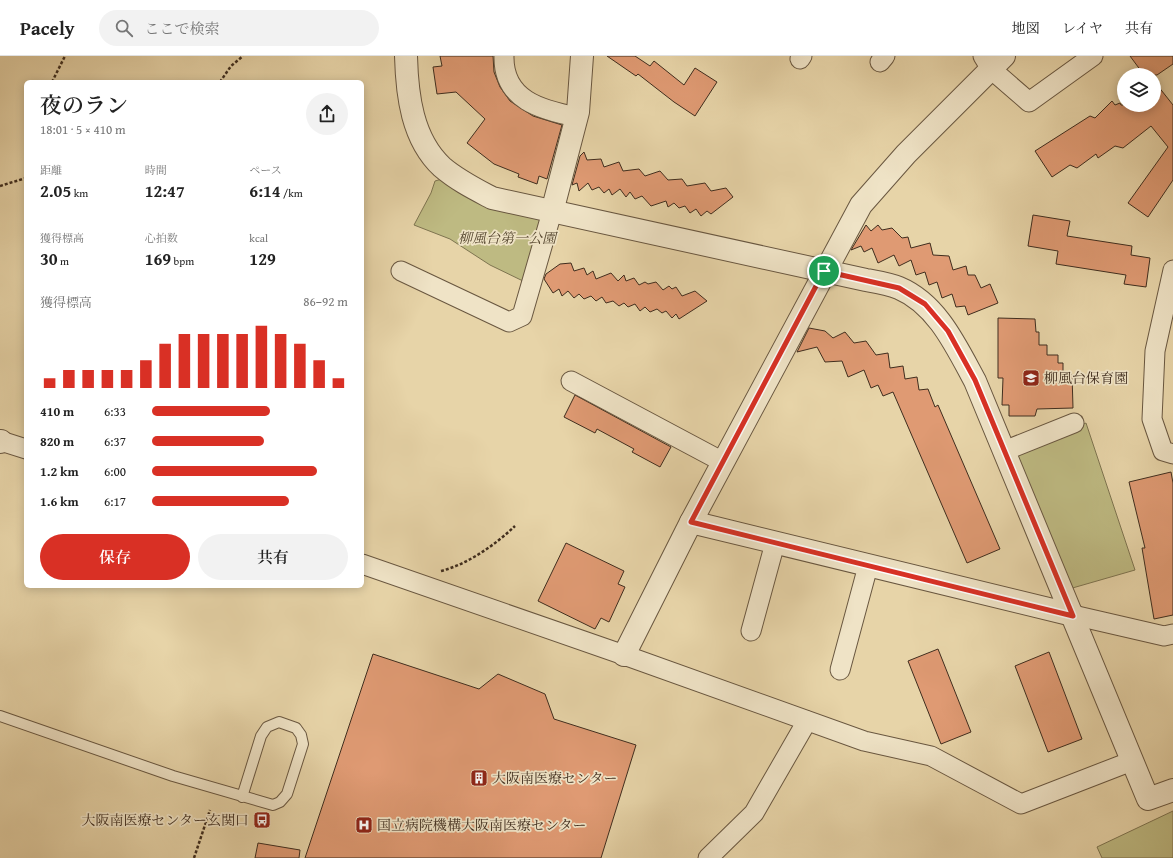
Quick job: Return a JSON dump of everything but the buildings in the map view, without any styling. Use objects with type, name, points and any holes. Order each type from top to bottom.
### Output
[{"type":"street","points":[[406,56],[410,109],[423,141],[442,166],[462,182],[492,198],[899,288],[925,304],[948,331],[975,380],[1148,800],[1173,790]]},
{"type":"street","points":[[504,56],[509,83],[524,100],[551,112],[577,116]]},
{"type":"street","points":[[401,271],[509,322],[522,316],[552,212],[577,116],[582,56]]},
{"type":"street","points":[[624,655],[691,522],[824,271],[861,205],[993,60],[1029,102],[1093,56]]},
{"type":"street","points":[[1173,270],[1155,351],[1152,419],[1163,451],[1173,454]]},
{"type":"street","points":[[571,381],[723,462]]},
{"type":"street","points":[[1004,451],[1074,423]]},
{"type":"street","points":[[0,442],[24,448]]},
{"type":"street","points":[[691,522],[1073,616],[1164,636],[1173,634]]},
{"type":"street","points":[[751,631],[775,543]]},
{"type":"street","points":[[364,565],[624,655],[864,741],[931,756],[1021,804],[1132,760]]},
{"type":"street","points":[[840,670],[868,566]]},
{"type":"street","points":[[708,858],[754,813],[806,721]]},
{"type":"lane","points":[[0,716],[173,776],[242,797],[273,805],[280,802],[287,794],[303,744],[301,735],[296,728],[279,722],[267,727],[261,736],[242,797]]},
{"type":"path","points":[[53,80],[65,56]]},
{"type":"path","points":[[221,80],[231,66],[243,56]]},
{"type":"path","points":[[0,186],[24,179]]},
{"type":"path","points":[[410,581],[468,560],[503,538],[515,526]]},
{"type":"path","points":[[194,858],[210,810]]},
{"type":"green space","name":"柳風台第一公園","points":[[449,177],[550,214],[523,281],[490,265],[450,239],[414,225],[431,193],[435,181]]},
{"type":"green space","points":[[1086,423],[1135,570],[1069,589],[1014,454]]},
{"type":"green space","points":[[1173,811],[1173,858],[1102,858],[1097,847]]},
{"type":"place","name":"柳風台保育園","points":[[1031,378]]},
{"type":"place","name":"大阪南医療センター","points":[[479,778]]},
{"type":"place","name":"大阪南医療センター玄関口","points":[[262,820]]},
{"type":"place","name":"国立病院機構大阪南医療センター","points":[[364,825]]},
{"type":"route","points":[[824,271],[899,288],[925,304],[948,331],[975,380],[1073,616],[691,522],[824,271]]}]
